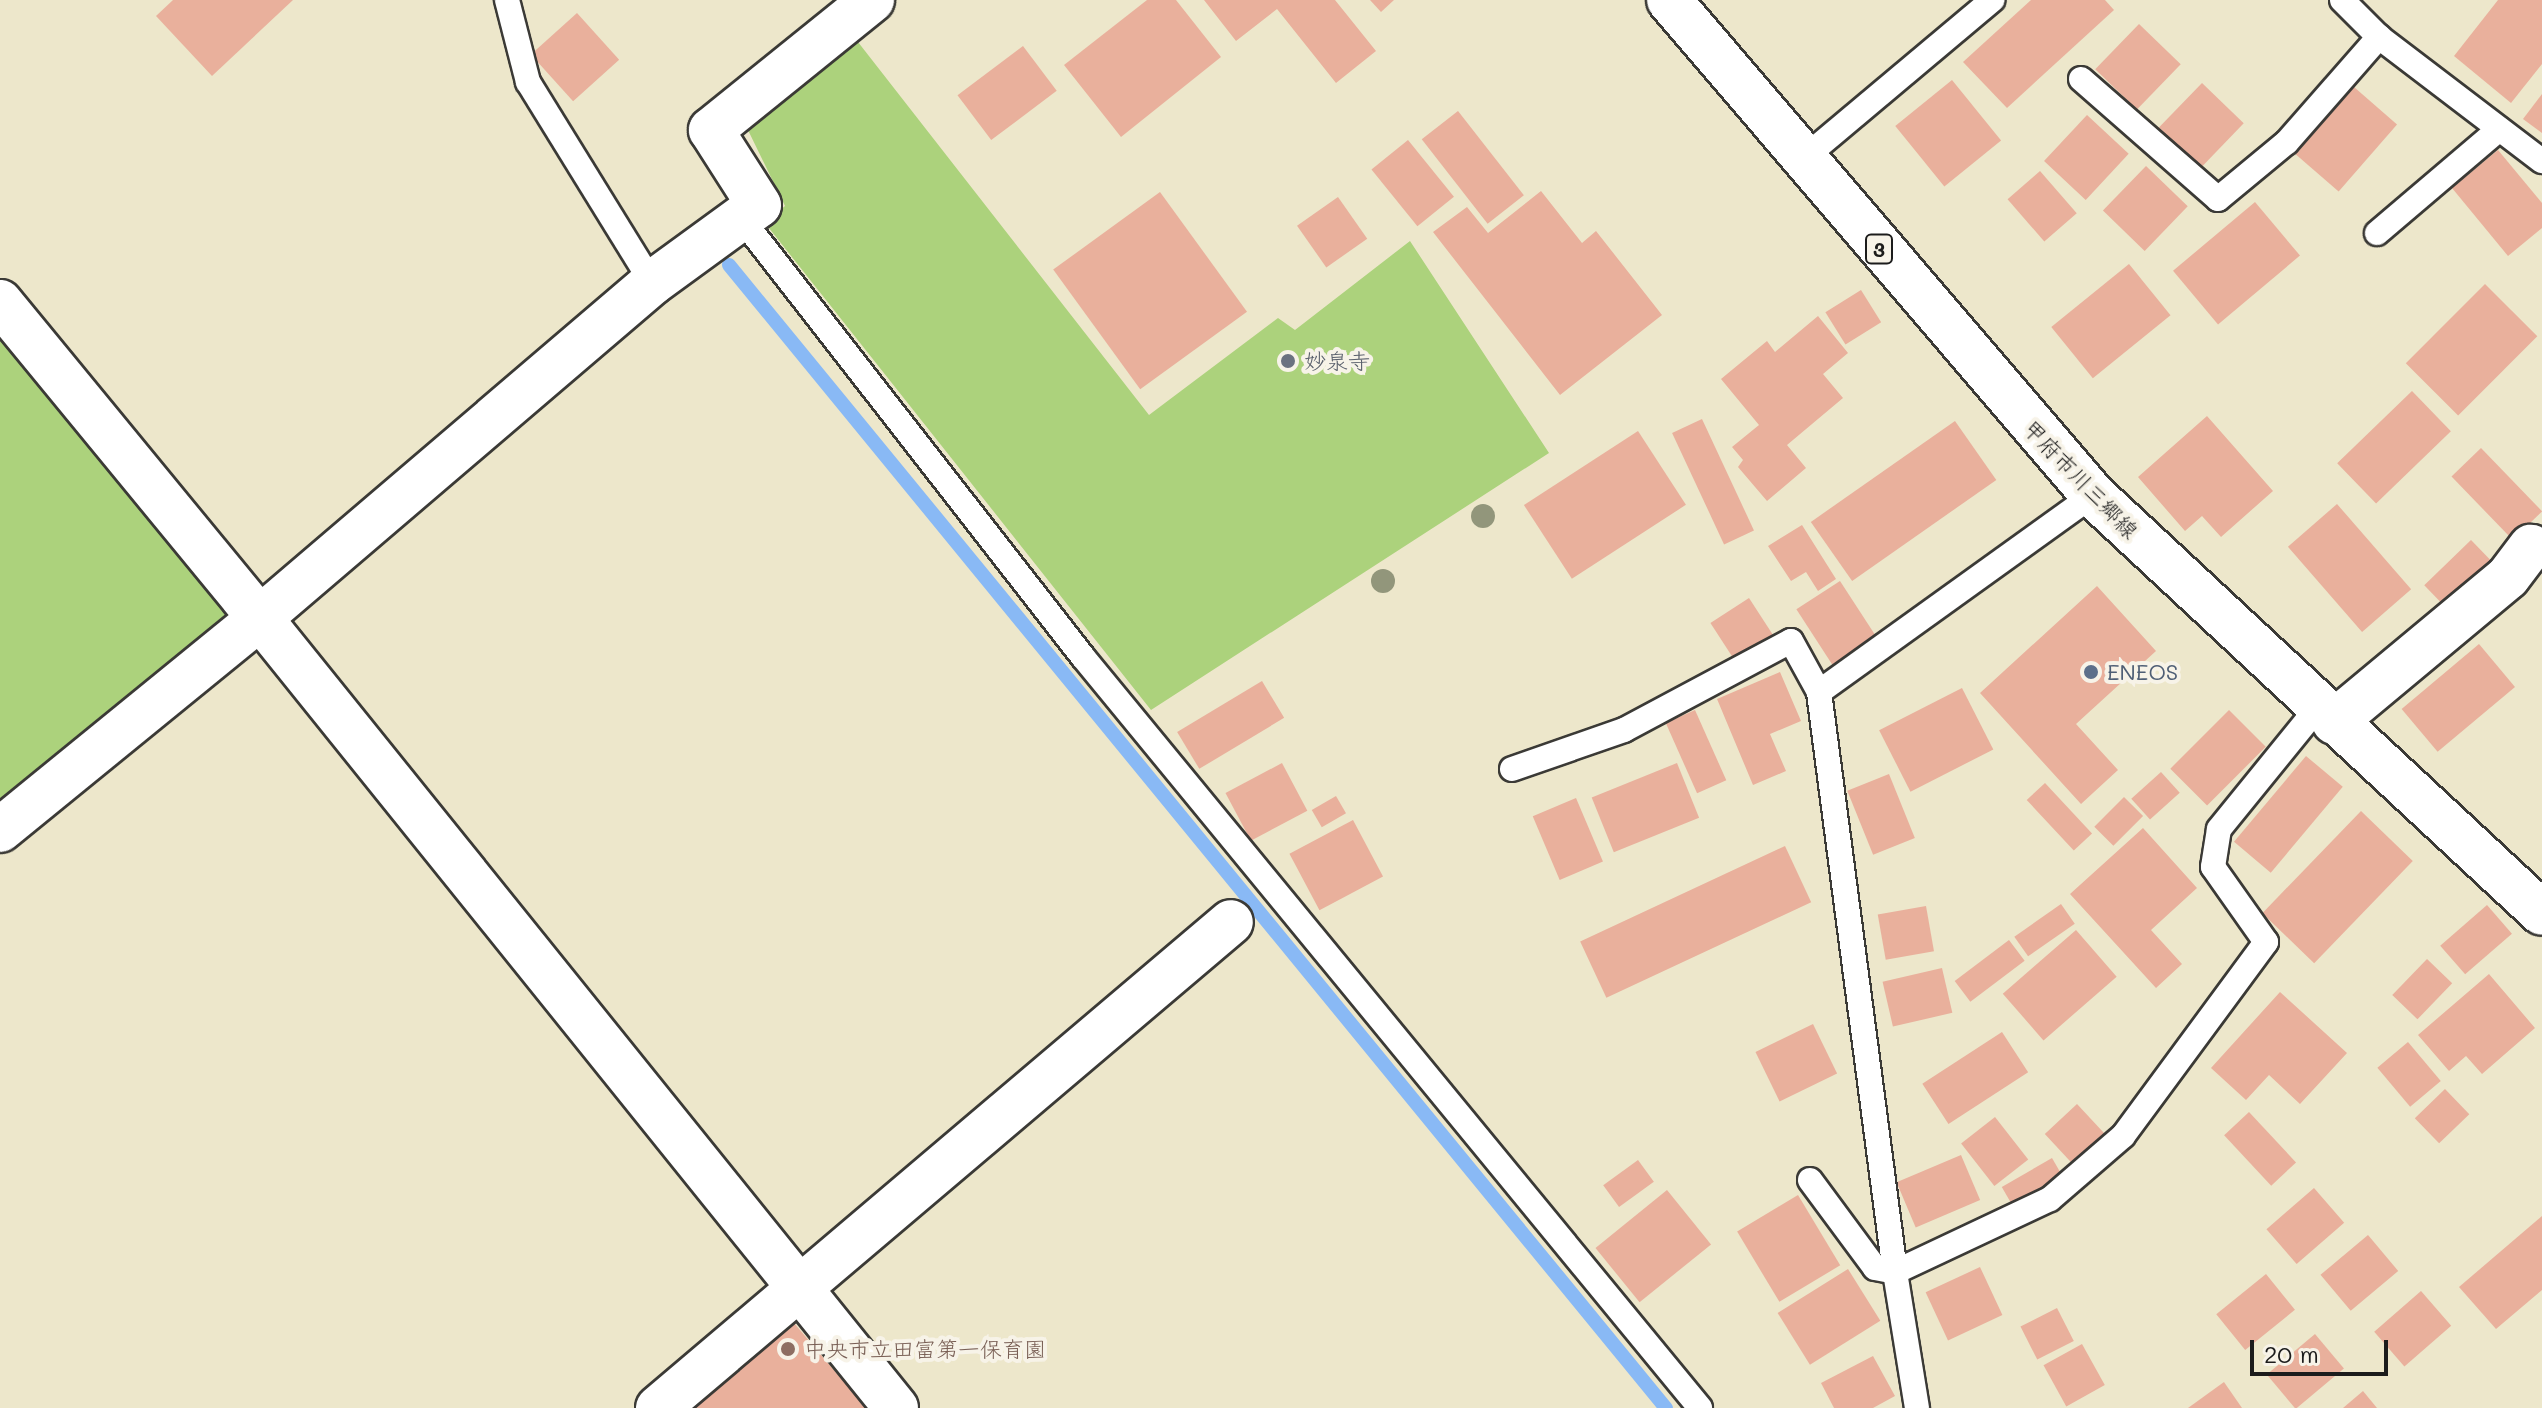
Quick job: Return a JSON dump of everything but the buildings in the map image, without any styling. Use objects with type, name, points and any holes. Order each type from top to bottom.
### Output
[{"type":"street","points":[[0,830],[260,618],[652,283],[759,205],[711,130],[872,0]]},
{"type":"street","name":"甲府市川三郷線","points":[[1669,0],[2093,495],[2542,913]]},
{"type":"street","points":[[0,302],[260,618],[896,1408]]},
{"type":"street","points":[[2326,714],[2508,577],[2538,546]]},
{"type":"street","points":[[658,1408],[1231,922]]},
{"type":"lane","points":[[507,0],[528,82],[652,283]]},
{"type":"lane","points":[[1804,158],[1992,0]]},
{"type":"lane","points":[[2342,0],[2379,37],[2542,161]]},
{"type":"lane","points":[[2081,79],[2218,199],[2287,142],[2379,37]]},
{"type":"lane","points":[[2377,233],[2499,129]]},
{"type":"lane","points":[[741,218],[1083,657],[1700,1408]]},
{"type":"lane","points":[[1819,692],[2093,495]]},
{"type":"lane","points":[[1512,769],[1624,730],[1791,641],[1819,692],[1895,1272],[1917,1408]]},
{"type":"lane","points":[[1810,1180],[1875,1268],[1895,1272],[2050,1199],[2123,1136],[2266,942],[2213,867],[2219,829],[2326,714]]},
{"type":"green space","points":[[858,42],[1149,415],[1278,318],[1295,330],[1410,241],[1549,453],[1151,710],[765,223],[785,206],[747,128]]},
{"type":"green space","points":[[0,302],[260,618],[0,830]]},
{"type":"waterway","points":[[729,265],[1666,1408]]},
{"type":"place","name":"妙泉寺","points":[[1288,361]]},
{"type":"place","name":"ENEOS","points":[[2091,672]]},
{"type":"place","name":"中央市立田富第一保育園","points":[[788,1349]]}]
